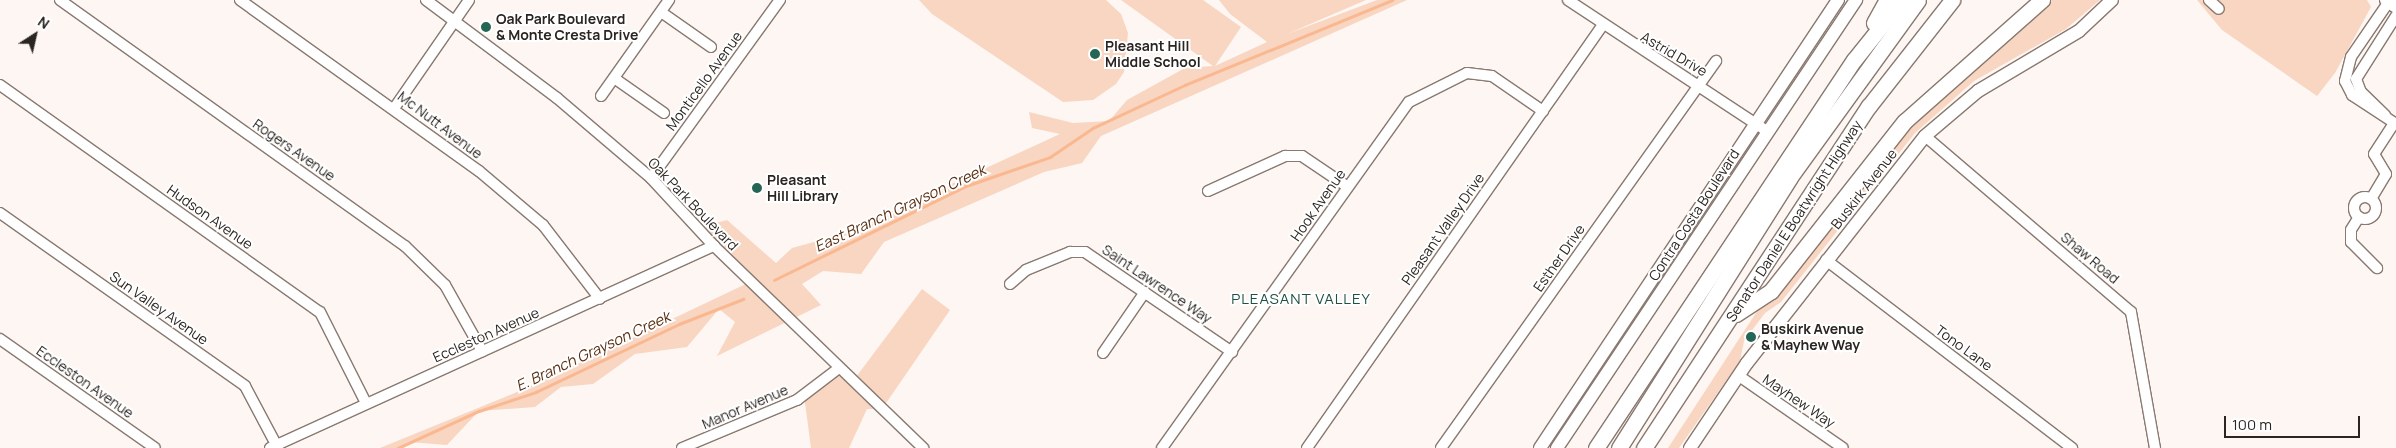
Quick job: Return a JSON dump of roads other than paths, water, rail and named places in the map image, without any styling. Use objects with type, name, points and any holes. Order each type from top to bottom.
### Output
[{"type":"highway","points":[[1596,448],[1854,60],[1887,0]]},
{"type":"highway","points":[[1854,60],[1902,0]]},
{"type":"highway","points":[[1619,448],[1790,177],[1918,0]]},
{"type":"highway","name":"Senator Daniel E Boatwright Highway","points":[[1644,448],[1732,317],[1869,106],[1952,0]]},
{"type":"highway","points":[[1732,317],[1771,291],[1905,121],[2042,0]]},
{"type":"main road","name":"Contra Costa Boulevard","points":[[1540,448],[1754,122],[1838,0]]},
{"type":"main road","name":"Contra Costa Boulevard","points":[[1557,448],[1856,0]]},
{"type":"main road","name":"Buskirk Avenue","points":[[1690,448],[1739,376],[1826,260],[1925,136],[1978,91],[2079,31],[2112,0]]},
{"type":"street","name":"Rogers Avenue","points":[[60,0],[405,246],[445,285],[482,352]]},
{"type":"street","name":"Mc Nutt Avenue","points":[[240,0],[395,107],[542,225],[600,299]]},
{"type":"street","name":"Oak Park Boulevard","points":[[426,0],[455,20],[651,178],[714,246],[923,448]]},
{"type":"street","points":[[395,107],[469,0]]},
{"type":"street","points":[[601,96],[669,0]]},
{"type":"street","name":"Monticello Avenue","points":[[651,178],[780,0]]},
{"type":"street","name":"Astrid Drive","points":[[1568,0],[1602,26],[1700,84],[1767,131]]},
{"type":"street","points":[[2209,0],[2219,9]]},
{"type":"street","points":[[2390,2],[2350,57],[2345,81],[2352,95],[2393,122]]},
{"type":"street","points":[[661,12],[711,47]]},
{"type":"street","points":[[2393,122],[2361,92],[2356,79],[2396,16]]},
{"type":"street","name":"Pleasant Valley Drive","points":[[1307,448],[1602,26]]},
{"type":"street","name":"Esther Drive","points":[[1441,448],[1716,61]]},
{"type":"street","name":"Hook Avenue","points":[[1162,448],[1409,102],[1467,73],[1492,76],[1543,111]]},
{"type":"street","points":[[614,78],[664,113]]},
{"type":"street","name":"Hudson Avenue","points":[[0,85],[320,312],[366,403]]},
{"type":"street","points":[[2359,217],[2374,214],[2371,199],[2386,174],[2374,154],[2393,122]]},
{"type":"street","name":"Shaw Road","points":[[1925,136],[2131,312],[2155,448]]},
{"type":"street","points":[[1208,191],[1284,156],[1302,156],[1348,187]]},
{"type":"street","points":[[2371,199],[2356,202],[2359,217],[2351,230],[2351,242],[2377,268]]},
{"type":"street","name":"Sun Valley Avenue","points":[[0,213],[245,386],[275,447]]},
{"type":"street","name":"Eccleston Avenue","points":[[275,447],[366,403],[714,246]]},
{"type":"street","name":"Saint Lawrence Way","points":[[1010,284],[1026,270],[1070,252],[1085,252],[1232,352]]},
{"type":"street","name":"Tono Lane","points":[[1826,260],[2072,448]]},
{"type":"street","points":[[1103,353],[1145,292]]},
{"type":"street","name":"Eccleston Avenue","points":[[0,339],[155,448]]},
{"type":"street","name":"Manor Avenue","points":[[682,448],[797,400],[839,368]]},
{"type":"street","name":"Mayhew Way","points":[[1739,376],[1844,448]]},
{"type":"waterway","name":"East Branch Grayson Creek","points":[[774,280],[966,186],[1050,157],[1093,128],[1185,85],[1392,0]]},
{"type":"waterway","name":"E. Branch Grayson Creek","points":[[398,448],[479,411],[536,392],[679,324],[743,299]]},
{"type":"place","name":"Oak Park Boulevard & Monte Cresta Drive","points":[[486,27]]},
{"type":"place","name":"Pleasant Hill Middle School","points":[[1095,54]]},
{"type":"place","name":"Pleasant Hill Library","points":[[757,188]]},
{"type":"place","name":"Buskirk Avenue & Mayhew Way","points":[[1751,337]]},
{"type":"district","name":"PLEASANT VALLEY","points":[[1301,299]]}]
